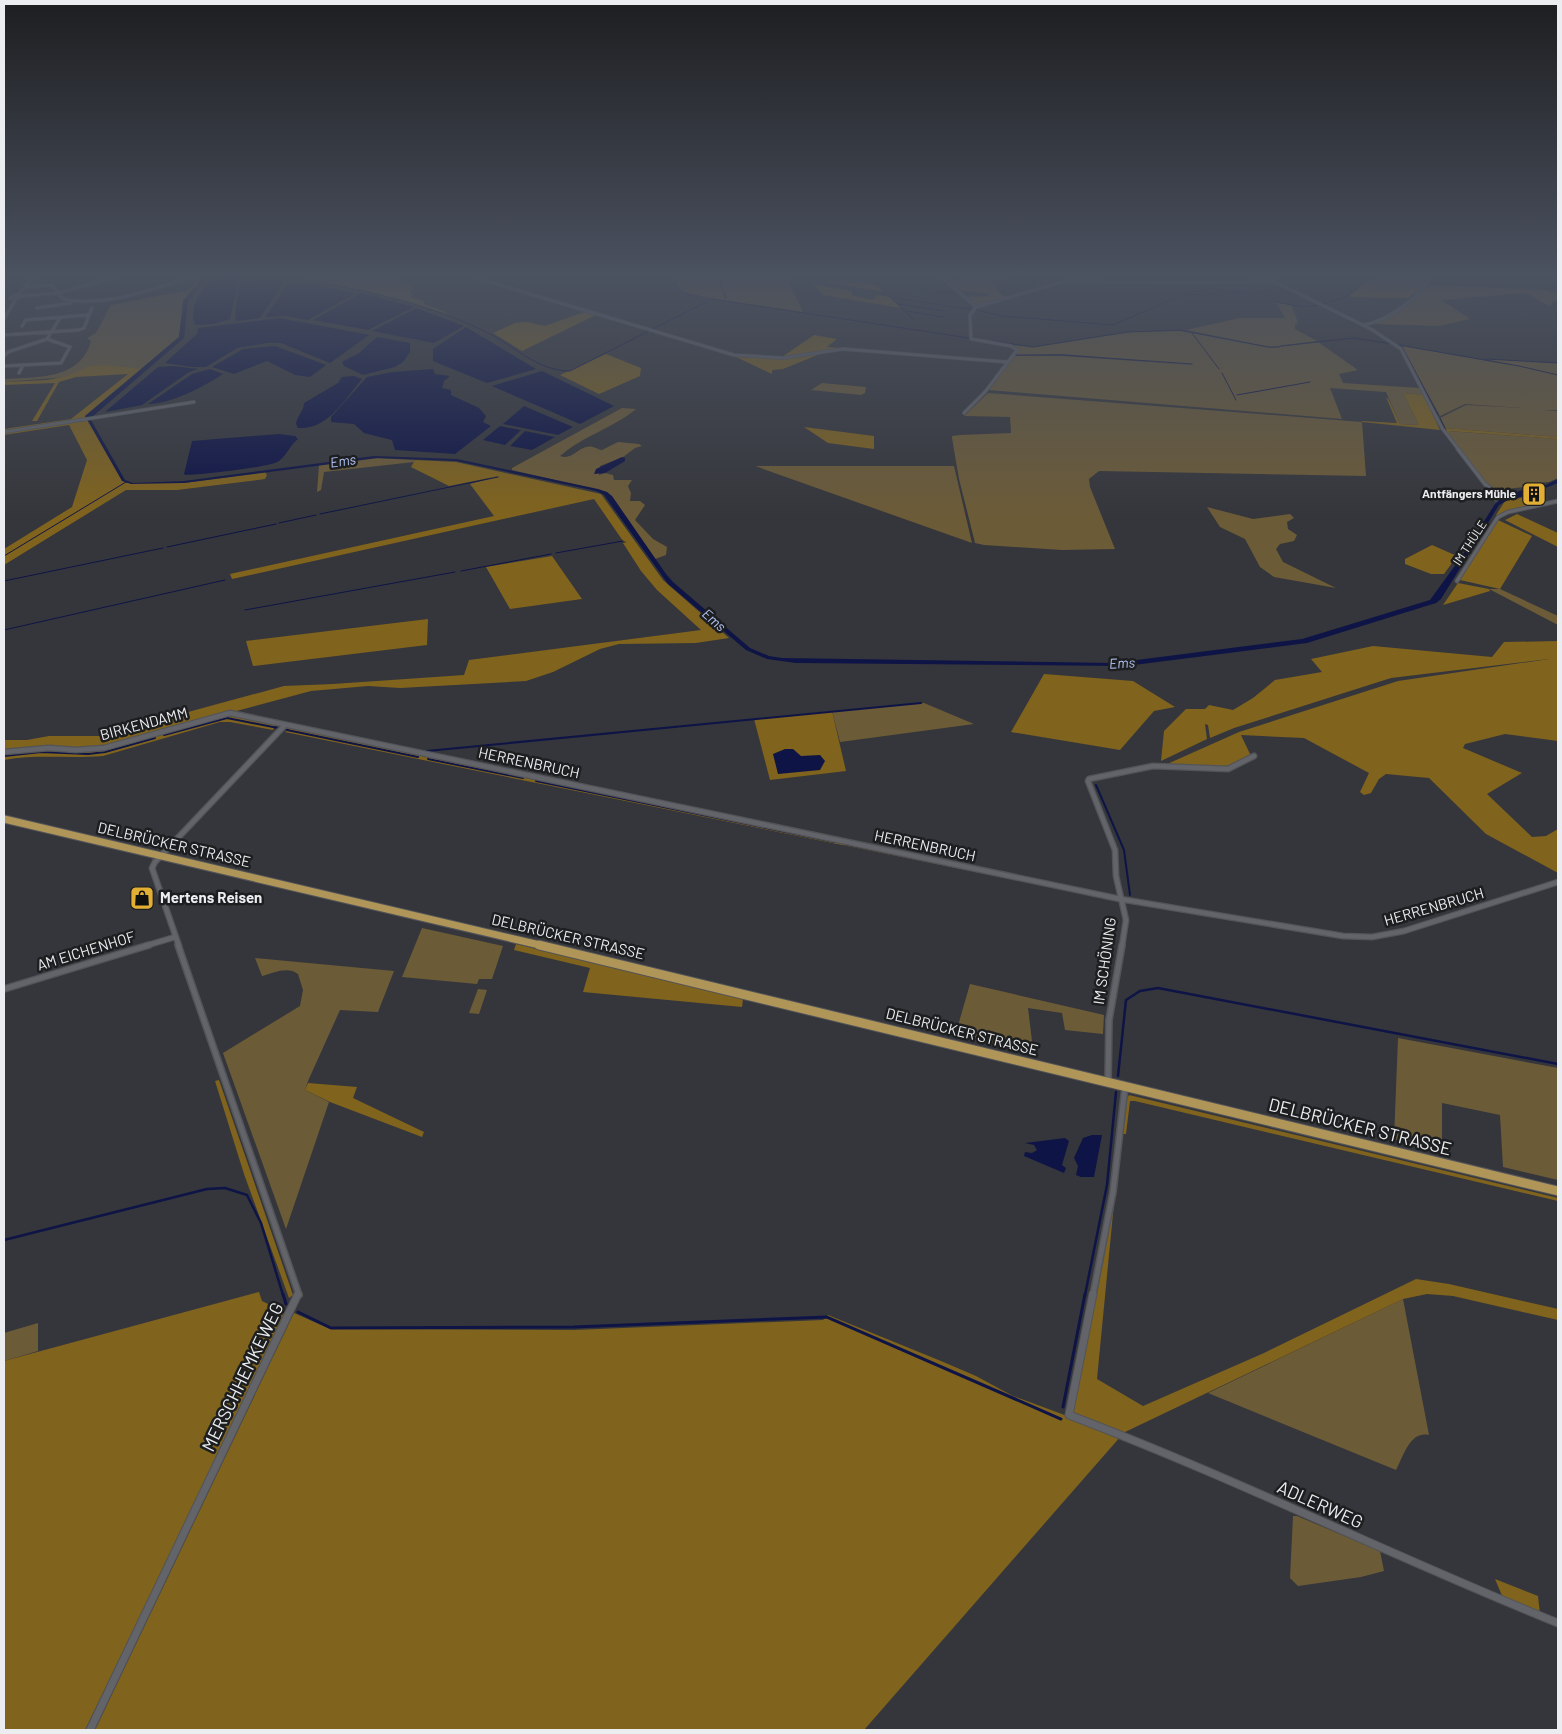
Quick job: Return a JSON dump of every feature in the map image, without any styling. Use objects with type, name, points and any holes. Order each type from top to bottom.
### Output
[{"type":"main road","name":"DELBRÜCKER STRASSE","points":[[4,818],[733,990],[1558,1191]]},
{"type":"street","points":[[4,366],[61,363],[64,357]]},
{"type":"street","points":[[765,357],[790,357]]},
{"type":"street","points":[[943,357],[1007,362]]},
{"type":"street","points":[[964,413],[985,392],[1011,357]]},
{"type":"street","points":[[1405,357],[1442,428],[1486,484],[1498,493],[1499,495],[1496,500]]},
{"type":"street","points":[[46,370],[50,364]]},
{"type":"street","points":[[19,373],[23,365]]},
{"type":"street","points":[[4,432],[84,420],[155,406],[194,402]]},
{"type":"street","name":"IM THÜLE","points":[[1457,581],[1498,517],[1508,512],[1558,501]]},
{"type":"street","name":"HERRENBRUCH","points":[[230,713],[1120,899],[1342,936],[1372,937],[1404,931],[1558,882]]},
{"type":"street","name":"BIRKENDAMM","points":[[4,752],[49,748],[76,750],[104,748],[230,713]]},
{"type":"street","points":[[162,856],[285,725]]},
{"type":"street","name":"IM SCHÖNING","points":[[1108,1082],[1109,1020],[1126,920],[1116,876],[1115,850],[1088,781],[1089,779],[1153,766],[1228,769],[1254,756]]},
{"type":"street","name":"MERSCHHEMKEWEG","points":[[90,1730],[299,1295],[152,868],[162,856]]},
{"type":"street","name":"AM EICHENHOF","points":[[4,989],[176,937]]},
{"type":"street","name":"ADLERWEG","points":[[1125,1086],[1114,1192],[1069,1415],[1161,1451],[1500,1601],[1558,1623]]},
{"type":"shaded area","points":[[83,357],[156,357],[139,371],[4,382],[4,379],[56,374],[68,370]]},
{"type":"shaded area","points":[[600,357],[613,357],[641,368],[640,376],[599,394],[560,375]]},
{"type":"shaded area","points":[[736,357],[783,359],[813,357],[783,369],[772,370],[772,374]]},
{"type":"shaded area","points":[[1013,357],[1075,357],[1193,365],[1098,357],[1339,357],[1358,370],[1339,374],[1343,383],[1420,388],[1423,395],[1403,393],[1419,425],[1400,424],[1386,392],[1330,388],[1342,419],[989,390]]},
{"type":"shaded area","points":[[1408,357],[1465,357],[1511,365],[1486,359],[1558,363],[1558,410],[1543,410],[1558,411],[1558,437],[1445,428],[1440,418],[1466,405],[1523,408],[1465,404],[1440,416]]},
{"type":"shaded area","points":[[106,365],[142,369],[85,416],[126,483],[184,483],[265,472],[267,475],[265,479],[177,490],[126,490],[4,565],[4,549],[72,507],[87,460],[69,425],[4,435],[4,429],[71,419],[128,374],[76,377],[59,382],[37,421],[32,421],[55,383],[4,385],[4,382],[47,380],[67,376],[90,366]]},
{"type":"shaded area","points":[[822,383],[866,387],[865,393],[861,395],[811,390]]},
{"type":"shaded area","points":[[988,393],[1362,422],[1366,476],[1099,471],[1089,479],[1090,487],[1115,549],[1062,550],[984,545],[975,543],[959,479],[952,436],[1011,433],[1010,417],[964,416]]},
{"type":"shaded area","points":[[1403,393],[1424,395],[1440,430],[1362,422],[1397,423],[1386,397],[1400,424],[1419,425]]},
{"type":"shaded area","points":[[622,408],[636,409],[618,422],[578,443],[560,456],[567,457],[582,448],[588,447],[602,450],[618,442],[642,446],[635,448],[623,457],[600,466],[599,475],[605,473],[613,475],[614,480],[632,480],[628,486],[631,493],[630,501],[640,501],[645,505],[635,520],[653,539],[667,547],[666,555],[655,559],[607,492],[512,470],[512,468]]},
{"type":"shaded area","points":[[804,427],[874,436],[874,449],[828,443]]},
{"type":"shaded area","points":[[1445,428],[1558,437],[1558,439],[1449,431],[1449,435]]},
{"type":"shaded area","points":[[1448,431],[1558,439],[1558,478],[1549,482],[1522,484],[1525,487],[1495,490],[1486,483],[1449,435]]},
{"type":"shaded area","points":[[373,458],[415,460],[414,462],[324,472],[321,490],[317,492],[319,465]]},
{"type":"shaded area","points":[[415,460],[456,462],[601,494],[663,580],[729,638],[696,643],[619,644],[600,649],[553,672],[526,681],[400,688],[368,686],[311,691],[229,713],[275,725],[273,730],[220,722],[103,756],[29,757],[4,760],[4,740],[27,740],[49,736],[100,736],[284,686],[464,675],[469,660],[701,630],[657,590],[641,571],[623,543],[627,542],[623,541],[594,499],[232,579],[230,574],[494,516],[470,484],[499,476],[449,486],[411,467]]},
{"type":"shaded area","points":[[756,466],[954,466],[972,543],[766,470]]},
{"type":"shaded area","points":[[1525,497],[1537,505],[1496,515],[1505,501]]},
{"type":"shaded area","points":[[1207,507],[1253,519],[1290,514],[1294,518],[1287,522],[1288,529],[1297,535],[1294,541],[1280,544],[1276,549],[1283,562],[1336,588],[1274,577],[1260,567],[1245,539],[1220,527]]},
{"type":"shaded area","points":[[1517,514],[1558,533],[1558,547],[1505,520]]},
{"type":"shaded area","points":[[1498,520],[1532,536],[1500,589],[1460,580]]},
{"type":"shaded area","points":[[1432,545],[1457,556],[1444,574],[1431,574],[1405,564],[1405,559]]},
{"type":"shaded area","points":[[552,556],[582,599],[510,609],[486,567]]},
{"type":"shaded area","points":[[1458,583],[1489,589],[1490,591],[1443,605]]},
{"type":"shaded area","points":[[1489,589],[1500,589],[1558,616],[1558,625]]},
{"type":"shaded area","points":[[428,619],[427,645],[253,666],[246,641]]},
{"type":"shaded area","points":[[1558,641],[1558,741],[1505,734],[1465,744],[1463,748],[1522,773],[1487,794],[1532,837],[1546,836],[1558,829],[1558,873],[1486,834],[1429,778],[1386,774],[1379,779],[1371,793],[1364,795],[1360,792],[1369,773],[1304,738],[1241,735],[1251,756],[1226,768],[1165,765],[1239,732],[1398,681],[1549,659],[1391,678],[1234,728],[1210,738],[1208,725],[1205,724],[1207,739],[1161,761],[1164,731],[1186,709],[1205,709],[1209,705],[1233,710],[1253,698],[1275,680],[1322,672],[1311,659],[1373,646],[1492,657],[1504,642]]},
{"type":"shaded area","points":[[1044,674],[1133,681],[1175,707],[1154,711],[1120,750],[1011,732]]},
{"type":"shaded area","points":[[924,703],[974,724],[840,742],[832,711]]},
{"type":"shaded area","points":[[832,711],[846,771],[770,780],[754,719]]},
{"type":"shaded area","points":[[293,727],[1108,898],[1109,899],[285,732]]},
{"type":"shaded area","points":[[422,928],[503,946],[492,979],[479,979],[477,984],[402,977]]},
{"type":"shaded area","points":[[516,944],[743,999],[742,1007],[583,992],[590,968],[514,950]]},
{"type":"shaded area","points":[[255,958],[394,971],[378,1012],[340,1010],[308,1081],[305,1090],[329,1102],[286,1229],[223,1053],[300,1006],[303,990],[298,974],[294,972],[280,971],[262,976]]},
{"type":"shaded area","points":[[970,984],[1104,1015],[1103,1034],[1065,1030],[1062,1013],[1028,1008],[1032,1041],[1030,1054],[955,1036]]},
{"type":"shaded area","points":[[478,989],[487,990],[479,1014],[469,1013]]},
{"type":"shaded area","points":[[1398,1038],[1558,1068],[1558,1180],[1503,1167],[1500,1115],[1442,1103],[1442,1154],[1394,1139]]},
{"type":"shaded area","points":[[219,1080],[293,1295],[289,1298],[244,1174],[215,1081]]},
{"type":"shaded area","points":[[308,1083],[357,1087],[353,1098],[424,1132],[422,1137],[330,1102],[305,1090]]},
{"type":"shaded area","points":[[1129,1095],[1558,1198],[1558,1201],[1135,1101],[1130,1101],[1126,1134],[1123,1134],[1126,1100]]},
{"type":"shaded area","points":[[1115,1193],[1097,1379],[1143,1406],[1264,1353],[1416,1279],[1449,1284],[1558,1309],[1558,1320],[1453,1296],[1427,1294],[1403,1299],[1123,1433],[1071,1413]]},
{"type":"shaded area","points":[[259,1292],[262,1301],[287,1313],[85,1730],[4,1730],[4,1361]]},
{"type":"shaded area","points":[[1403,1299],[1429,1435],[1422,1435],[1412,1440],[1396,1470],[1208,1393]]},
{"type":"shaded area","points":[[294,1313],[330,1329],[574,1330],[823,1320],[828,1315],[976,1376],[1013,1396],[1121,1436],[864,1730],[95,1730]]},
{"type":"shaded area","points":[[38,1323],[38,1351],[4,1361],[4,1333]]},
{"type":"shaded area","points":[[1293,1516],[1380,1551],[1384,1571],[1361,1577],[1298,1586],[1290,1578]]},
{"type":"shaded area","points":[[1495,1579],[1538,1596],[1540,1614],[1503,1598]]},
{"type":"water","name":"Ems","points":[[155,357],[162,357],[92,417],[91,420],[125,480],[133,483],[184,481],[374,456],[457,459],[607,492],[612,496],[673,582],[750,648],[769,656],[782,658],[1113,663],[1302,639],[1430,600],[1462,556],[1495,504],[1522,490],[1533,491],[1558,479],[1558,483],[1528,495],[1508,500],[1499,505],[1441,599],[1436,603],[1307,643],[1126,666],[796,663],[767,659],[746,650],[668,584],[604,495],[596,491],[456,461],[378,458],[184,483],[131,484],[122,481],[85,416]]},
{"type":"water","points":[[172,357],[222,357],[206,367],[165,363]]},
{"type":"water","points":[[229,357],[304,357],[326,365],[310,377],[295,375],[267,361],[234,374],[212,367]]},
{"type":"water","points":[[315,357],[338,357],[330,363]]},
{"type":"water","points":[[352,357],[407,357],[395,367],[363,375],[344,366],[342,362]]},
{"type":"water","points":[[433,357],[516,357],[536,369],[487,383],[433,361]]},
{"type":"water","points":[[173,366],[198,369],[189,372],[142,405],[105,412],[158,367]]},
{"type":"water","points":[[210,369],[223,374],[177,398],[148,404],[192,374]]},
{"type":"water","points":[[433,369],[435,374],[450,376],[444,381],[442,388],[451,390],[451,395],[479,408],[486,416],[483,422],[491,426],[455,454],[395,450],[392,440],[364,433],[354,424],[331,422],[331,417],[367,377],[393,372]]},
{"type":"water","points":[[542,371],[614,406],[580,424],[492,386]]},
{"type":"water","points":[[354,376],[362,379],[335,412],[318,424],[298,428],[296,424],[304,403],[338,383],[342,377]]},
{"type":"water","points":[[524,406],[573,427],[558,435],[503,424]]},
{"type":"water","points":[[500,426],[521,430],[505,445],[483,440]]},
{"type":"water","points":[[525,431],[555,437],[532,450],[510,446]]},
{"type":"water","points":[[279,434],[295,436],[298,439],[279,461],[250,468],[194,475],[184,474],[192,441]]},
{"type":"water","points":[[622,457],[625,458],[625,461],[605,473],[594,474],[596,469]]},
{"type":"water","points":[[785,749],[793,749],[801,756],[820,755],[825,761],[820,770],[778,774],[773,754]]},
{"type":"water","points":[[1092,1135],[1102,1135],[1094,1177],[1081,1177],[1076,1175],[1078,1166],[1074,1158],[1083,1138]]},
{"type":"water","points":[[1065,1138],[1069,1141],[1062,1165],[1066,1168],[1064,1173],[1024,1156],[1025,1152],[1032,1153],[1037,1150],[1034,1145],[1025,1143]]},
{"type":"waterway","points":[[527,357],[549,367],[570,371],[598,357]]},
{"type":"waterway","points":[[1091,357],[1192,364]]},
{"type":"waterway","points":[[1210,357],[1219,369]]},
{"type":"waterway","points":[[1407,357],[1438,415]]},
{"type":"waterway","points":[[1467,357],[1558,375]]},
{"type":"waterway","points":[[1486,359],[1558,363]]},
{"type":"waterway","points":[[1222,373],[1236,400]]},
{"type":"waterway","points":[[1237,395],[1310,382]]},
{"type":"waterway","points":[[1440,418],[1446,430]]},
{"type":"waterway","points":[[320,514],[498,477]]},
{"type":"waterway","points":[[4,556],[126,482]]},
{"type":"waterway","points":[[279,523],[316,515]]},
{"type":"waterway","points":[[167,547],[276,524]]},
{"type":"waterway","points":[[556,553],[623,541]]},
{"type":"waterway","points":[[4,581],[163,548]]},
{"type":"waterway","points":[[461,571],[551,554]]},
{"type":"waterway","points":[[245,610],[455,572]]},
{"type":"waterway","points":[[4,630],[225,580]]},
{"type":"waterway","points":[[427,751],[921,703]]},
{"type":"waterway","points":[[164,735],[227,718],[278,728]]},
{"type":"waterway","points":[[287,730],[418,757]]},
{"type":"waterway","points":[[4,756],[41,752],[88,754],[105,752],[155,738]]},
{"type":"waterway","points":[[428,759],[523,778]]},
{"type":"waterway","points":[[536,781],[835,842]]},
{"type":"waterway","points":[[1096,785],[1124,850],[1130,895]]},
{"type":"waterway","points":[[844,844],[948,865]]},
{"type":"waterway","points":[[1118,1076],[1126,1000],[1140,991],[1158,988],[1558,1064]]},
{"type":"waterway","points":[[1085,1295],[1107,1185],[1116,1092]]},
{"type":"waterway","points":[[4,1240],[207,1189],[225,1188],[247,1195],[261,1223],[283,1295]]},
{"type":"waterway","points":[[283,1294],[286,1304]]},
{"type":"waterway","points":[[1063,1407],[1085,1294]]},
{"type":"waterway","points":[[298,1312],[331,1328],[574,1327],[827,1317],[1061,1419]]},
{"type":"place","name":"Antfängers Mühle","points":[[1534,494]]},
{"type":"place","name":"Mertens Reisen","points":[[142,898]]}]
